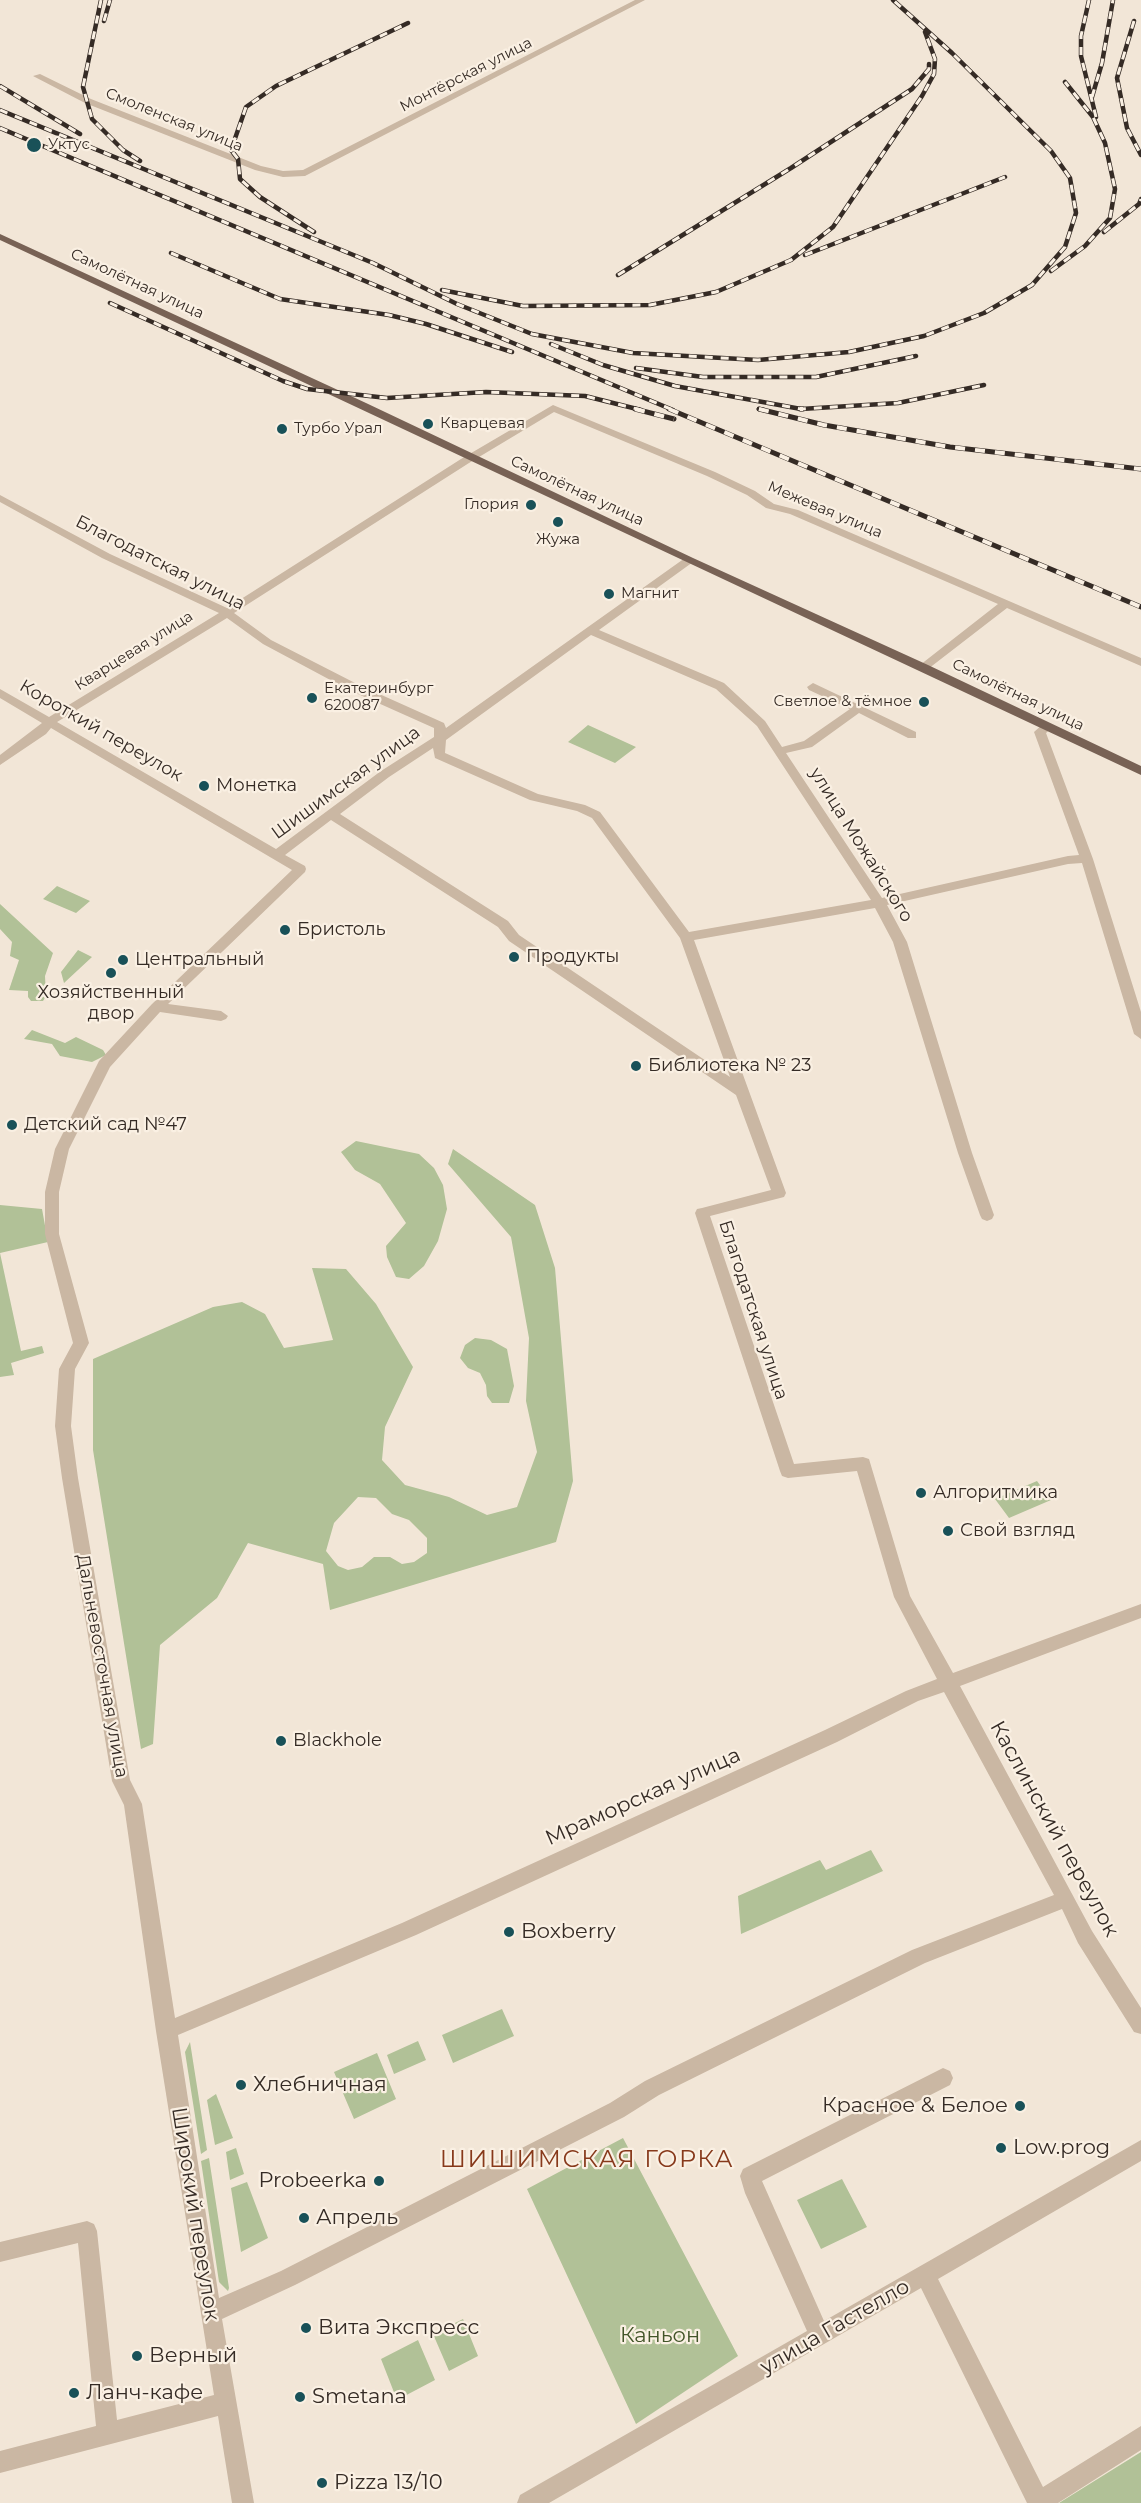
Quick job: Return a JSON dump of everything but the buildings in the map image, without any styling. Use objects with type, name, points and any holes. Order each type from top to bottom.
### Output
[{"type":"main road","name":"Самолётная улица","points":[[0,237],[689,560],[924,667],[1141,771]]},
{"type":"street","name":"Монтёрская улица","points":[[305,173],[641,0]]},
{"type":"street","name":"Смоленская улица","points":[[37,76],[88,100],[258,168],[283,174],[305,173]]},
{"type":"street","name":"Межевая улица","points":[[471,456],[553,408],[711,474],[751,493],[770,506],[794,512],[1141,662]]},
{"type":"street","name":"Кварцевая улица","points":[[0,761],[42,731],[50,722],[185,640],[225,612],[471,456]]},
{"type":"street","name":"Благодатская улица","points":[[0,498],[106,556],[225,612],[267,642],[353,687],[440,726],[439,755],[534,797],[581,808],[596,815],[686,938],[779,1193],[702,1213],[788,1471],[863,1464],[902,1597],[949,1684]]},
{"type":"street","name":"Шишимская улица","points":[[67,1369],[81,1343],[52,1234],[52,1192],[62,1149],[104,1064],[157,1007],[300,869],[277,855],[385,774],[439,739],[689,560]]},
{"type":"street","points":[[924,667],[1007,603]]},
{"type":"street","name":"улица Можайского","points":[[589,630],[720,686],[761,724],[879,903],[900,942],[965,1153],[987,1215]]},
{"type":"street","points":[[813,687],[912,735]]},
{"type":"street","name":"Короткий переулок","points":[[0,693],[277,855]]},
{"type":"street","points":[[779,751],[808,744],[858,708]]},
{"type":"street","points":[[1047,726],[1040,732],[1087,859],[1141,1034]]},
{"type":"street","points":[[332,815],[503,924],[514,938],[741,1090]]},
{"type":"street","points":[[686,938],[879,903],[1068,860],[1087,859]]},
{"type":"street","points":[[157,1007],[221,1016]]},
{"type":"street","name":"Дальневосточная улица","points":[[67,1369],[63,1426],[70,1478],[121,1781],[133,1804],[166,2031]]},
{"type":"street","name":"Мраморская улица","points":[[166,2031],[410,1929],[822,1741],[912,1696],[1141,1611]]},
{"type":"street","name":"Каслинский переулок","points":[[949,1684],[1085,1937],[1141,2025]]},
{"type":"street","points":[[211,2313],[288,2278],[617,2110],[652,2088],[919,1956],[1066,1899]]},
{"type":"street","name":"Широкий переулок","points":[[166,2031],[243,2503]]},
{"type":"street","points":[[820,2335],[755,2193],[750,2176],[943,2078]]},
{"type":"street","name":"улица Гастелло","points":[[528,2503],[1141,2150]]},
{"type":"street","points":[[0,2252],[87,2231],[108,2433]]},
{"type":"street","points":[[925,2274],[1039,2503],[1141,2437]]},
{"type":"street","points":[[0,2462],[225,2403]]},
{"type":"green space","points":[[588,725],[636,747],[615,763],[568,742]]},
{"type":"green space","points":[[57,886],[90,901],[76,913],[43,899]]},
{"type":"green space","points":[[0,904],[53,953],[45,976],[46,996],[43,1001],[31,1001],[28,991],[9,990],[19,960],[10,956],[12,942],[0,929]]},
{"type":"green space","points":[[78,950],[92,957],[64,983],[61,972]]},
{"type":"green space","points":[[32,1030],[65,1043],[76,1037],[103,1050],[106,1055],[92,1062],[60,1056],[52,1044],[24,1039]]},
{"type":"green space","points":[[356,1141],[419,1154],[434,1168],[443,1185],[447,1209],[438,1241],[424,1266],[409,1279],[396,1277],[387,1257],[386,1246],[406,1223],[380,1184],[355,1170],[341,1152]]},
{"type":"green space","points":[[453,1149],[535,1205],[555,1268],[573,1481],[556,1542],[330,1610],[323,1564],[248,1543],[217,1598],[160,1645],[153,1744],[141,1749],[93,1450],[93,1359],[213,1307],[242,1302],[265,1314],[284,1348],[333,1340],[312,1268],[346,1269],[376,1304],[413,1367],[385,1427],[382,1460],[405,1485],[449,1497],[487,1515],[517,1507],[537,1452],[526,1401],[529,1338],[511,1237],[448,1164]],"holes":[[[358,1497],[376,1498],[392,1514],[409,1520],[427,1538],[427,1553],[414,1562],[402,1564],[390,1557],[374,1557],[362,1567],[348,1570],[338,1566],[326,1551],[334,1523]]]},
{"type":"green space","points":[[0,1205],[42,1209],[48,1242],[0,1253]]},
{"type":"green space","points":[[0,1253],[21,1351],[42,1346],[44,1353],[11,1363],[14,1375],[0,1377]]},
{"type":"green space","points":[[475,1338],[491,1340],[507,1349],[514,1386],[509,1403],[492,1403],[487,1396],[486,1385],[480,1373],[468,1368],[460,1358],[465,1345]]},
{"type":"green space","points":[[1037,1481],[1051,1500],[1009,1518],[995,1499]]},
{"type":"green space","points":[[871,1850],[883,1871],[741,1934],[738,1896],[820,1860],[826,1870]]},
{"type":"green space","points":[[502,2009],[514,2036],[453,2063],[442,2035]]},
{"type":"green space","points":[[418,2041],[426,2060],[394,2074],[387,2055]]},
{"type":"green space","points":[[190,2042],[207,2150],[201,2154],[185,2052]]},
{"type":"green space","points":[[377,2053],[396,2099],[354,2119],[334,2072]]},
{"type":"green space","points":[[216,2094],[233,2138],[215,2145],[207,2100]]},
{"type":"green space","name":"Каньон","points":[[623,2138],[738,2356],[636,2424],[527,2189]]},
{"type":"green space","points":[[236,2148],[244,2174],[230,2180],[226,2152]]},
{"type":"green space","points":[[209,2158],[228,2291],[219,2282],[201,2161]]},
{"type":"green space","points":[[842,2179],[867,2227],[821,2249],[797,2200]]},
{"type":"green space","points":[[247,2182],[268,2238],[241,2252],[231,2188]]},
{"type":"green space","points":[[463,2319],[478,2356],[449,2371],[433,2334]]},
{"type":"green space","points":[[418,2340],[435,2380],[397,2400],[381,2359]]},
{"type":"green space","points":[[1141,2452],[1141,2503],[1059,2503]]},
{"type":"railway","points":[[101,0],[83,87],[92,119],[123,150],[140,161]]},
{"type":"railway","points":[[104,21],[110,0]]},
{"type":"railway","points":[[0,110],[373,263],[457,304],[532,334],[633,353],[758,360],[849,352],[924,336],[984,313],[1032,285],[1065,247],[1076,213],[1070,178],[1051,151],[952,53],[893,0]]},
{"type":"railway","points":[[1089,0],[1081,36],[1081,56],[1096,117]]},
{"type":"railway","points":[[1092,97],[1102,63],[1113,0]]},
{"type":"railway","points":[[1134,21],[1117,78],[1127,128],[1141,155]]},
{"type":"railway","points":[[314,232],[260,197],[240,179],[238,159],[231,150],[246,107],[276,86],[408,23]]},
{"type":"railway","points":[[442,290],[523,306],[650,305],[716,292],[791,260],[833,227],[922,96],[934,74],[935,59],[925,32]]},
{"type":"railway","points":[[618,275],[791,168],[912,89],[929,69],[929,64]]},
{"type":"railway","points":[[1051,271],[1085,246],[1110,218],[1115,189],[1105,143],[1093,117],[1065,82]]},
{"type":"railway","points":[[0,86],[80,134]]},
{"type":"railway","points":[[0,128],[673,410]]},
{"type":"railway","points":[[805,255],[1005,177]]},
{"type":"railway","points":[[1104,232],[1139,204],[1141,199]]},
{"type":"railway","points":[[171,253],[280,299],[389,315],[426,324],[512,352]]},
{"type":"railway","points":[[110,303],[283,381],[307,389],[387,398],[486,392],[585,396],[641,410]]},
{"type":"railway","points":[[551,344],[603,365],[675,386],[801,409]]},
{"type":"railway","points":[[636,368],[703,377],[816,377],[916,356]]},
{"type":"railway","points":[[801,409],[898,403],[984,385]]},
{"type":"railway","points":[[635,409],[674,419]]},
{"type":"railway","points":[[669,409],[1141,607]]},
{"type":"railway","points":[[764,410],[759,409],[824,425],[950,447],[1141,469]]},
{"type":"place","name":"Уктус","points":[[34,145]]},
{"type":"place","name":"Кварцевая","points":[[428,424]]},
{"type":"place","name":"Турбо Урал","points":[[282,429]]},
{"type":"place","name":"Глория","points":[[531,505]]},
{"type":"place","name":"Жужа","points":[[558,522]]},
{"type":"place","name":"Магнит","points":[[609,594]]},
{"type":"place","name":"Екатеринбург 620087","points":[[312,698]]},
{"type":"place","name":"Светлое & тёмное","points":[[924,702]]},
{"type":"place","name":"Монетка","points":[[204,786]]},
{"type":"place","name":"Бристоль","points":[[285,930]]},
{"type":"place","name":"Продукты","points":[[514,957]]},
{"type":"place","name":"Центральный","points":[[123,960]]},
{"type":"place","name":"Хозяйственный двор","points":[[111,973]]},
{"type":"place","name":"Библиотека № 23","points":[[636,1066]]},
{"type":"place","name":"Детский сад №47","points":[[12,1125]]},
{"type":"place","name":"Алгоритмика","points":[[921,1493]]},
{"type":"place","name":"Свой взгляд","points":[[948,1531]]},
{"type":"place","name":"Blackhole","points":[[281,1741]]},
{"type":"place","name":"Boxberry","points":[[509,1932]]},
{"type":"place","name":"Хлебничная","points":[[241,2085]]},
{"type":"place","name":"Красное & Белое","points":[[1020,2106]]},
{"type":"place","name":"Low.prog","points":[[1001,2148]]},
{"type":"place","name":"Probeerka","points":[[379,2181]]},
{"type":"place","name":"Апрель","points":[[304,2218]]},
{"type":"place","name":"Вита Экспресс","points":[[306,2328]]},
{"type":"place","name":"Верный","points":[[137,2356]]},
{"type":"place","name":"Ланч-кафе","points":[[74,2393]]},
{"type":"place","name":"Smetana","points":[[300,2397]]},
{"type":"place","name":"Pizza 13/10","points":[[322,2483]]},
{"type":"district","name":"ШИШИМСКАЯ ГОРКА","points":[[587,2160]]}]
